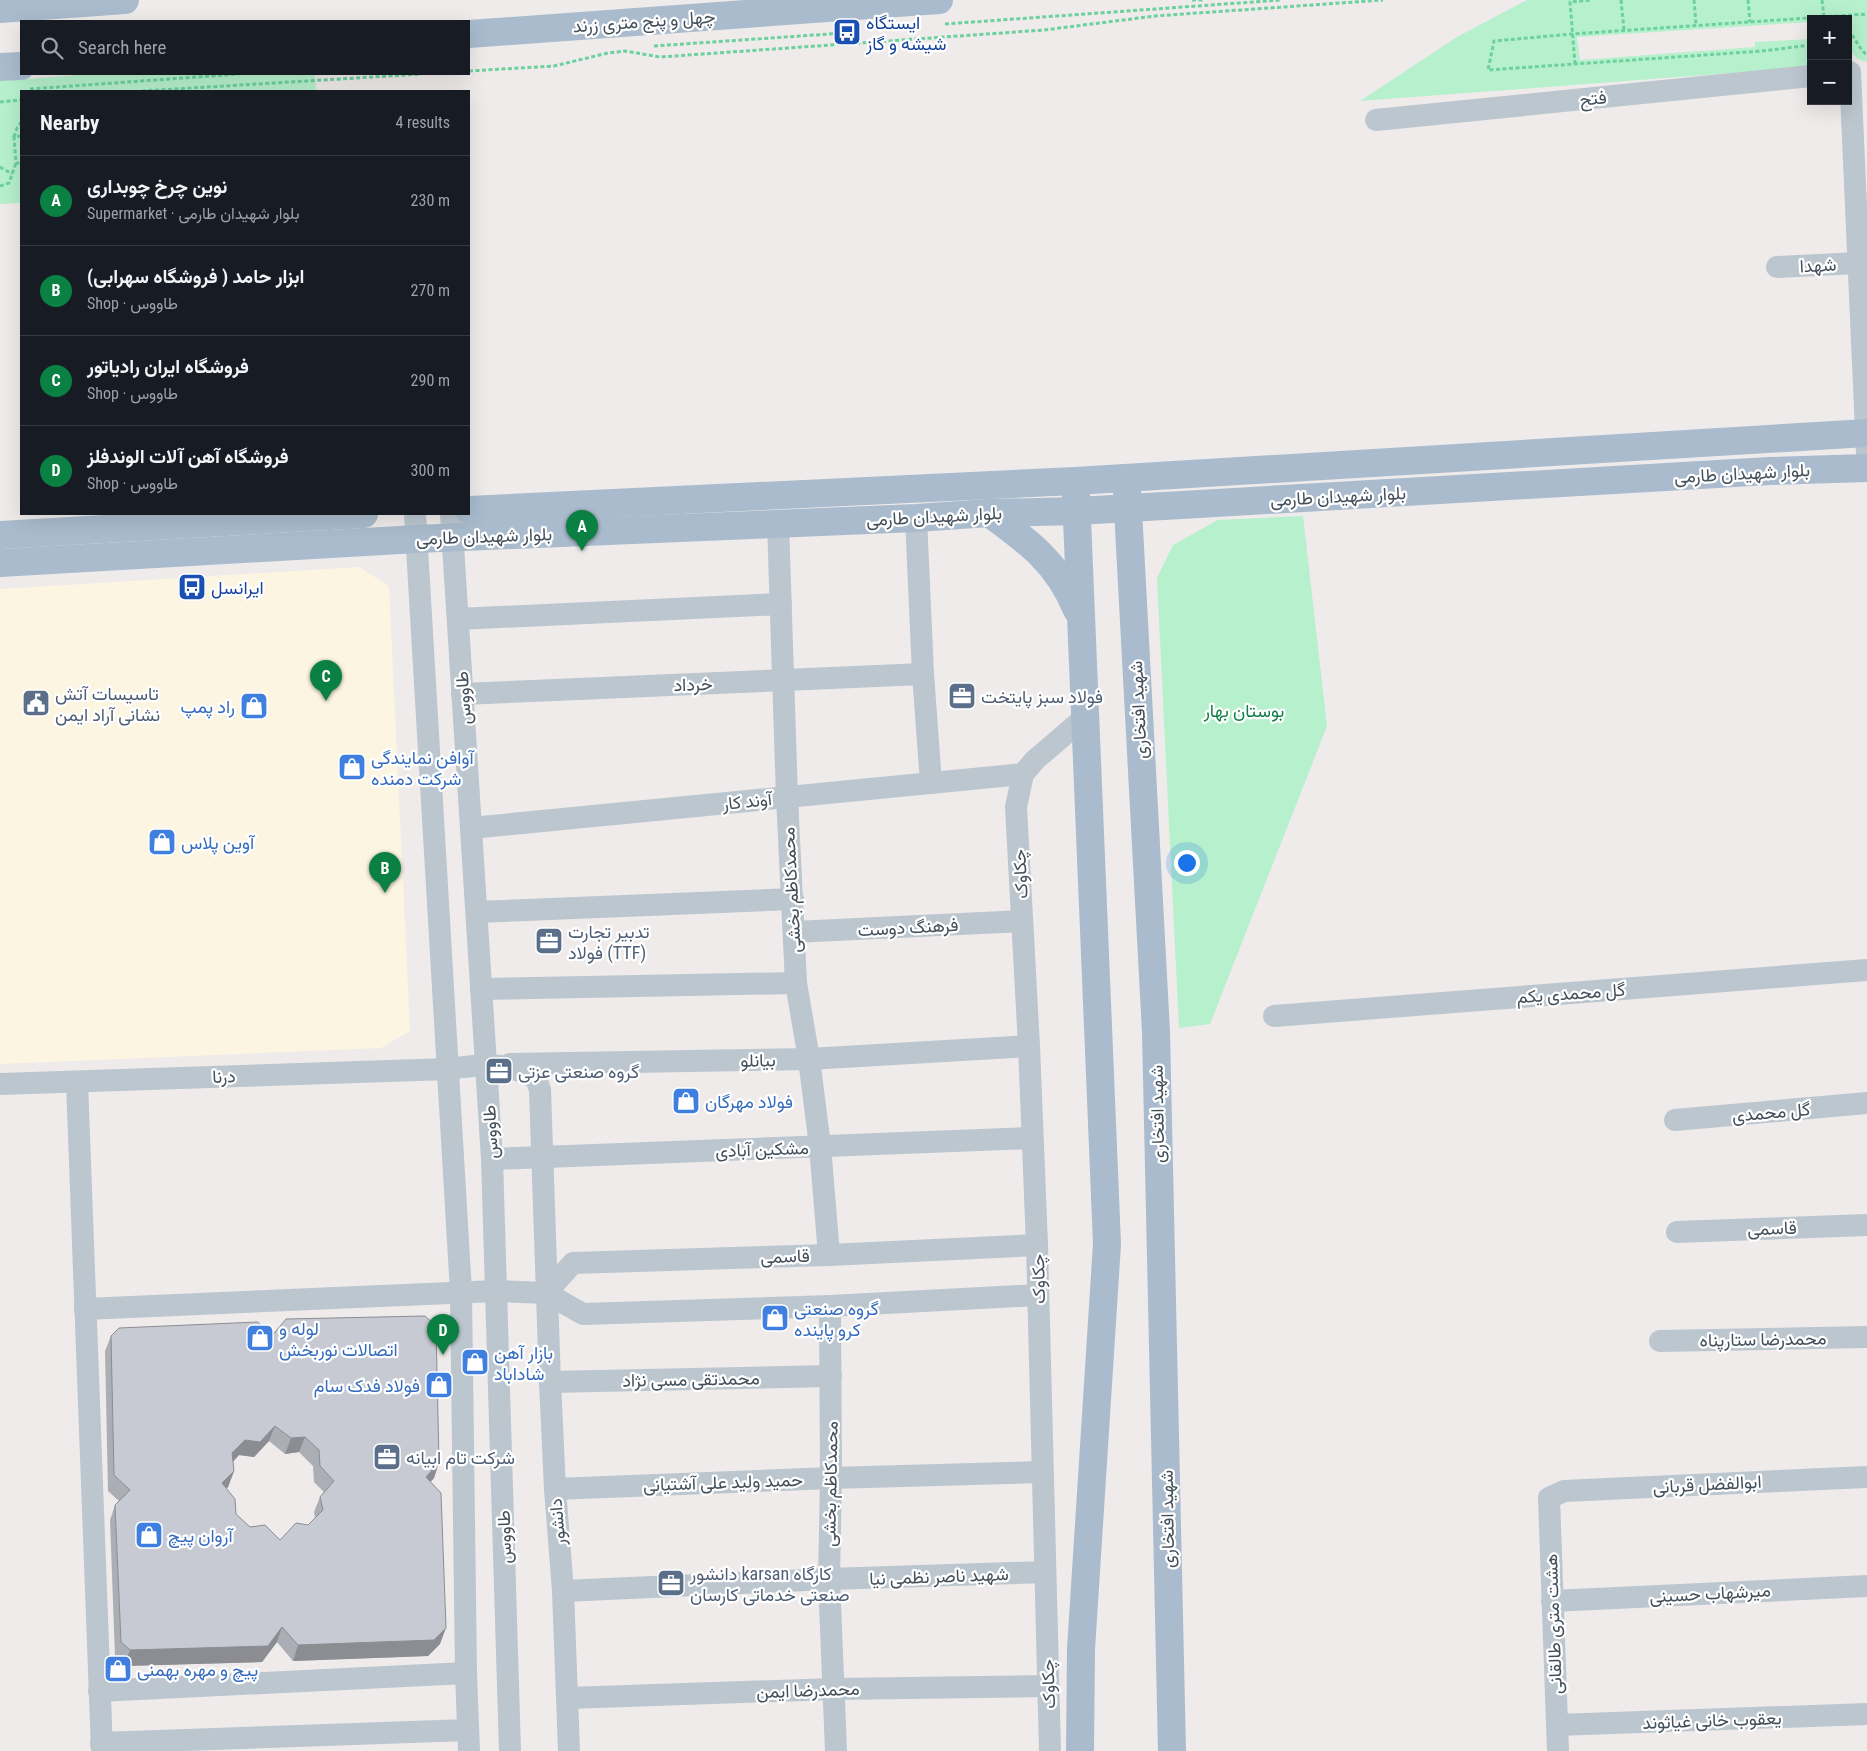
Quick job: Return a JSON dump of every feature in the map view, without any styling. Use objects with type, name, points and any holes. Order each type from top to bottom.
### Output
[{"type":"main road","points":[[0,9],[125,0]]},
{"type":"main road","name":"چهل و پنج متری زرند","points":[[470,34],[939,0]]},
{"type":"main road","points":[[0,67],[20,75]]},
{"type":"main road","name":"بلوار شهیدان طارمی","points":[[470,510],[1867,440]]},
{"type":"main road","name":"بلوار شهیدان طارمی","points":[[0,563],[416,526],[778,523],[916,518],[989,513],[1078,512],[1759,471],[1867,468]]},
{"type":"main road","name":"شهید افتخاری","points":[[1127,478],[1127,509],[1156,1032],[1172,1751]]},
{"type":"main road","points":[[1075,481],[1078,512],[1080,616],[1106,1244],[1081,1649],[1080,1751]]},
{"type":"main road","points":[[989,513],[1029,542],[1050,564],[1069,591],[1080,616]]},
{"type":"main road","points":[[0,535],[194,518],[322,515]]},
{"type":"street","points":[[1855,72],[1861,175],[1858,263],[1863,285],[1867,440]]},
{"type":"street","name":"فتح","points":[[1376,120],[1807,76]]},
{"type":"street","name":"شهدا","points":[[1777,267],[1858,263]]},
{"type":"street","points":[[916,518],[932,783]]},
{"type":"street","name":"محمدکاظم بخشی","points":[[778,523],[787,797],[796,983],[809,1059],[820,1146],[829,1255]]},
{"type":"street","name":"طاووس","points":[[416,526],[461,1292],[466,1673],[469,1740]]},
{"type":"street","name":"طاووس","points":[[452,526],[492,1159],[510,1751]]},
{"type":"street","points":[[458,619],[781,604]]},
{"type":"street","name":"خرداد","points":[[462,694],[924,674]]},
{"type":"street","points":[[1023,774],[1035,760],[1084,718]]},
{"type":"street","name":"آوند کار","points":[[471,828],[1023,774]]},
{"type":"street","name":"چکاوک","points":[[1023,774],[1016,807],[1029,1046],[1037,1246],[1050,1751]]},
{"type":"street","points":[[477,912],[793,899]]},
{"type":"street","name":"فرهنگ دوست","points":[[794,932],[1022,921]]},
{"type":"street","name":"گل محمدی یکم","points":[[1274,1016],[1867,970]]},
{"type":"street","points":[[482,988],[796,983]]},
{"type":"street","name":"بیانلو","points":[[487,1064],[809,1059],[1029,1046]]},
{"type":"street","name":"درنا","points":[[0,1084],[448,1068],[487,1064]]},
{"type":"street","name":"دانشور","points":[[487,1064],[522,1071],[536,1078],[540,1090],[546,1293],[555,1489],[563,1591],[569,1751]]},
{"type":"street","points":[[76,1082],[102,1747],[469,1740]]},
{"type":"street","name":"گل محمدی","points":[[1675,1120],[1867,1103]]},
{"type":"street","name":"مشکین آبادی","points":[[492,1159],[1032,1138]]},
{"type":"street","name":"قاسمی","points":[[1677,1232],[1867,1225]]},
{"type":"street","name":"قاسمی","points":[[546,1293],[573,1263],[1037,1246]]},
{"type":"street","points":[[85,1308],[496,1291],[546,1293],[583,1314],[830,1306],[1038,1295]]},
{"type":"street","name":"محمدکاظم بخشی","points":[[830,1306],[831,1478],[829,1579],[836,1751]]},
{"type":"street","name":"محمدرضا ستارپناه","points":[[1660,1341],[1867,1337]]},
{"type":"street","name":"محمدتقی مسی نژاد","points":[[550,1382],[831,1376]]},
{"type":"street","name":"حمید ولید علی آشتیانی","points":[[555,1489],[1042,1472]]},
{"type":"street","name":"ابوالفضل قربانی","points":[[1549,1498],[1564,1491],[1867,1477]]},
{"type":"street","name":"هشت متری طالقانی","points":[[1549,1498],[1558,1751]]},
{"type":"street","name":"شهید ناصر نظمی نیا","points":[[563,1591],[829,1579],[1045,1572]]},
{"type":"street","name":"میرشهاب حسینی","points":[[1552,1600],[1867,1586]]},
{"type":"street","points":[[99,1691],[466,1673]]},
{"type":"street","name":"محمدرضا ایمن","points":[[568,1698],[834,1689],[1048,1686]]},
{"type":"street","name":"یعقوب خانی غیاثوند","points":[[1557,1725],[1867,1714]]},
{"type":"path","points":[[1192,0],[1205,0]]},
{"type":"path","points":[[470,71],[554,66],[608,53],[625,51],[670,57],[1044,30],[1155,16],[1383,0]]},
{"type":"path","points":[[1574,64],[1570,2],[1592,0]]},
{"type":"path","points":[[1622,0],[1624,30]]},
{"type":"path","points":[[1694,0],[1696,25]]},
{"type":"path","points":[[1748,0],[1750,22]]},
{"type":"path","points":[[1822,0],[1824,15]]},
{"type":"path","points":[[1852,15],[1867,14]]},
{"type":"path","points":[[1807,18],[1624,30],[1494,41],[1488,70],[1762,51],[1807,45]]},
{"type":"path","points":[[1852,34],[1862,52],[1867,55]]},
{"type":"path","points":[[26,77],[168,75]]},
{"type":"path","points":[[158,90],[406,75]]},
{"type":"path","points":[[0,102],[20,100]]},
{"type":"path","points":[[0,186],[9,182],[16,164],[14,137],[20,124]]},
{"type":"path","points":[[14,137],[20,136]]},
{"type":"path","points":[[16,164],[20,163]]},
{"type":"path","points":[[0,167],[12,174]]},
{"type":"shaded area","points":[[359,567],[389,586],[410,1031],[381,1048],[0,1064],[0,589]]},
{"type":"green space","points":[[1527,0],[1867,0],[1867,62],[1860,60],[1852,52],[1852,15],[1807,15],[1807,22],[1577,37],[1580,60],[1755,47],[1755,42],[1807,39],[1807,67],[1360,101],[1457,37]]},
{"type":"green space","points":[[79,75],[315,75],[316,90],[20,90],[20,203],[0,204],[0,81]]},
{"type":"green space","name":"بوستان بهار","points":[[1303,516],[1327,726],[1210,1024],[1179,1028],[1157,578],[1173,545],[1218,520]]},
{"type":"building","points":[[425,1316],[436,1326],[439,1462],[426,1477],[441,1493],[446,1628],[434,1640],[298,1645],[282,1627],[268,1646],[130,1650],[121,1642],[115,1505],[130,1490],[114,1475],[111,1336],[119,1328],[258,1322],[271,1337],[286,1319]],"holes":[[[275,1426],[291,1438],[305,1437],[319,1450],[320,1466],[334,1481],[320,1497],[323,1510],[308,1525],[296,1523],[280,1540],[265,1525],[250,1527],[236,1514],[235,1499],[222,1483],[234,1471],[232,1453],[245,1440],[260,1442]]]},
{"type":"place","name":"ایستگاه شیشه و گاز","points":[[847,32]]},
{"type":"place","name":"نوین چرخ چوبداری","points":[[582,551]]},
{"type":"place","name":"ایرانسل","points":[[192,587]]},
{"type":"place","name":"فولاد سبز پایتخت","points":[[962,696]]},
{"type":"place","name":"فروشگاه ایران رادیاتور","points":[[326,701]]},
{"type":"place","name":"تاسیسات آتش نشانی آراد ایمن","points":[[36,703]]},
{"type":"place","name":"راد پمپ","points":[[254,706]]},
{"type":"place","name":"آوافن نمایندگی شرکت دمنده","points":[[352,767]]},
{"type":"place","name":"آوین پلاس","points":[[162,842]]},
{"type":"place","name":"ابزار حامد ( فروشگاه سهرابی)","points":[[385,893]]},
{"type":"place","name":"تدبیر تجارت فولاد (TTF)","points":[[549,941]]},
{"type":"place","name":"گروه صنعتی عزتی","points":[[499,1071]]},
{"type":"place","name":"فولاد مهرگان","points":[[686,1101]]},
{"type":"place","name":"گروه صنعتی کرو پاینده","points":[[775,1318]]},
{"type":"place","name":"لوله و اتصالات نوربخش","points":[[260,1338]]},
{"type":"place","name":"فروشگاه آهن آلات الوندفلز","points":[[443,1355]]},
{"type":"place","name":"بازار آهن شاداباد","points":[[475,1362]]},
{"type":"place","name":"فولاد فدک سام","points":[[439,1385]]},
{"type":"place","name":"شرکت تام ابیانه","points":[[387,1457]]},
{"type":"place","name":"آروان پیچ","points":[[149,1535]]},
{"type":"place","name":"دانشور karsan کارگاه صنعتی خدماتی کارسان","points":[[671,1583]]},
{"type":"place","name":"پیچ و مهره بهمنی","points":[[118,1669]]}]
